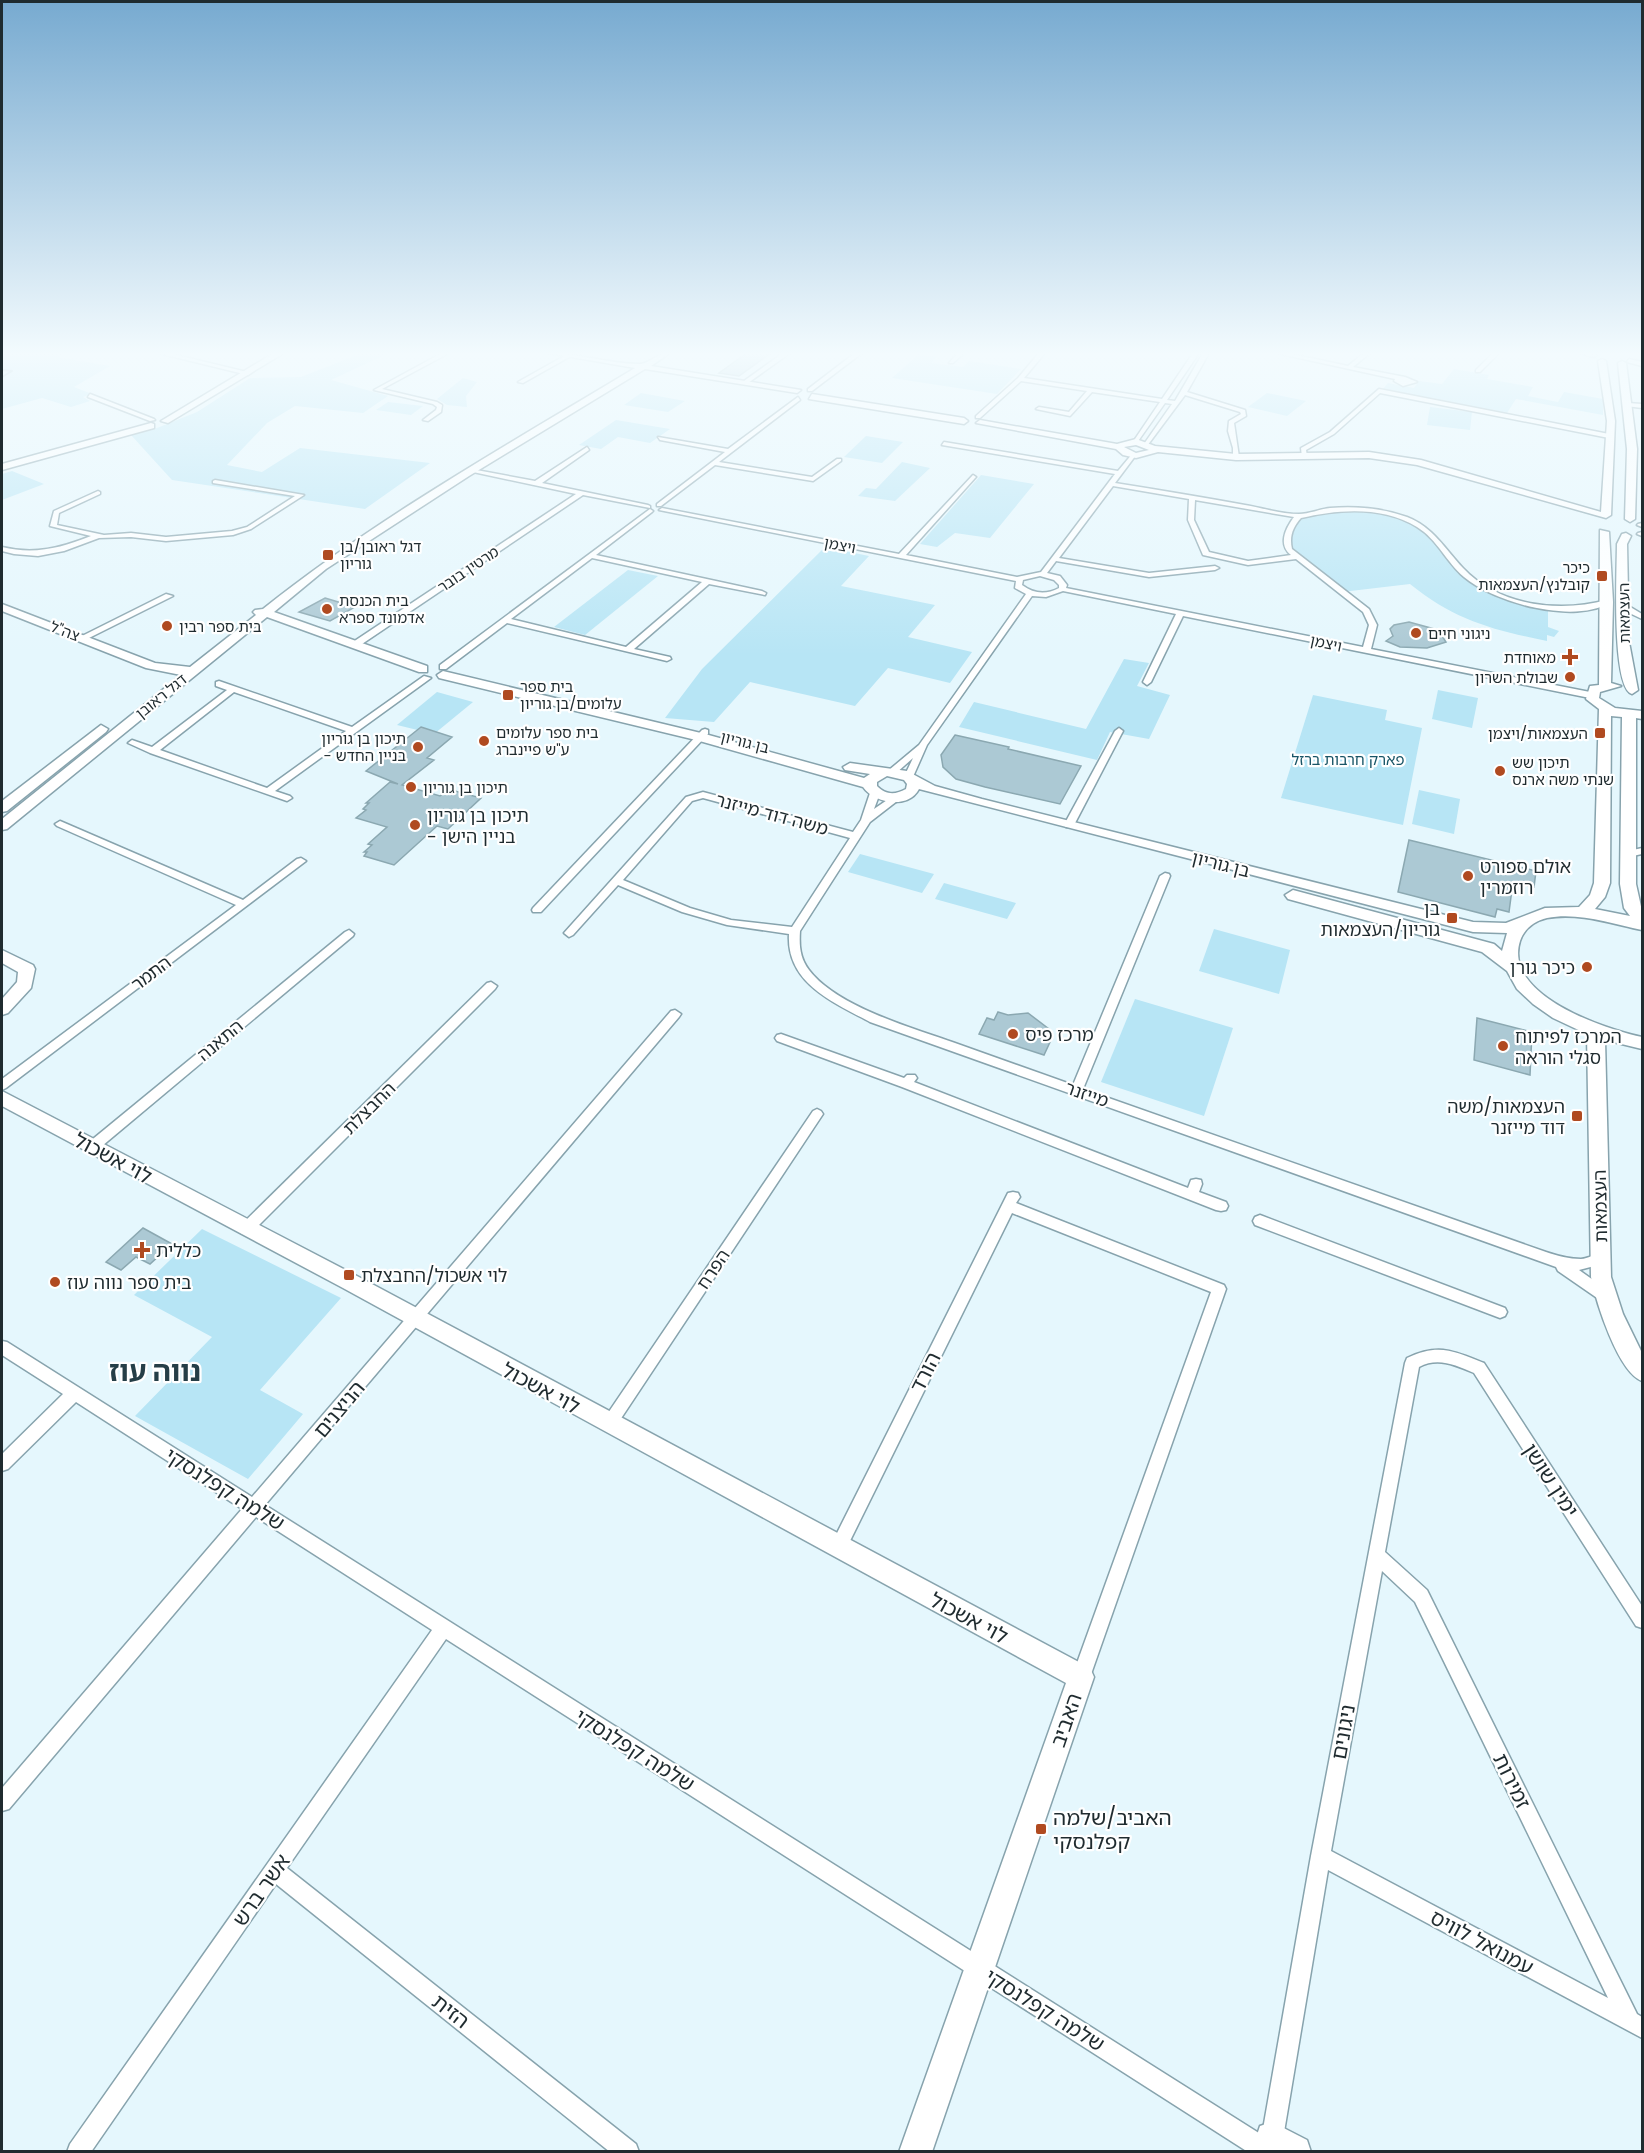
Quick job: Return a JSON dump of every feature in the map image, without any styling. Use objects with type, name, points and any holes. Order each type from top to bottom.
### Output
[{"type":"street","points":[[2,467],[50,453]]},
{"type":"street","name":"דגל ראובן","points":[[2,826],[181,670],[240,632],[273,594],[322,567],[507,453]]},
{"type":"street","points":[[535,483],[580,453]]},
{"type":"street","points":[[661,507],[726,453]]},
{"type":"street","points":[[1001,453],[1119,473]]},
{"type":"street","points":[[1128,453],[1133,455]]},
{"type":"street","points":[[1043,574],[1133,455],[1137,453]]},
{"type":"street","points":[[1195,453],[1248,460],[1368,459],[1412,466],[1626,523]]},
{"type":"street","points":[[1203,453],[1236,457],[1369,455],[1418,462],[1626,523]]},
{"type":"street","points":[[1612,453],[1626,523]]},
{"type":"street","points":[[1626,523],[1593,526],[1604,532],[1626,536],[1632,453]]},
{"type":"street","points":[[714,464],[813,480],[839,460]]},
{"type":"street","points":[[477,471],[649,509]]},
{"type":"street","points":[[901,556],[973,477]]},
{"type":"street","points":[[2,549],[28,555],[50,552],[96,537],[131,535],[166,539],[233,533],[249,528],[301,495],[215,482]]},
{"type":"street","points":[[1111,484],[1299,516],[1348,509],[1374,510],[1421,527],[1435,538],[1452,561],[1469,578],[1494,592],[1548,607],[1578,609],[1594,607],[1606,602]]},
{"type":"street","points":[[96,537],[53,526],[56,512],[98,493]]},
{"type":"street","name":"מרטין בובר","points":[[356,644],[580,494]]},
{"type":"street","points":[[1192,498],[1191,520],[1206,553],[1248,563],[1296,557]]},
{"type":"street","name":"ויצמן","points":[[649,509],[661,507],[1018,579]]},
{"type":"street","points":[[443,671],[649,509]]},
{"type":"street","points":[[1299,516],[1289,529],[1286,543],[1296,557],[1366,611],[1373,625],[1366,651]]},
{"type":"street","name":"העצמאות","points":[[1604,532],[1605,686]]},
{"type":"street","name":"העצמאות","points":[[1626,536],[1622,544],[1626,680],[1637,692]]},
{"type":"street","points":[[592,556],[762,593]]},
{"type":"street","points":[[1055,559],[1149,575],[1215,568]]},
{"type":"street","name":"דגל ראובן","points":[[2,808],[181,670],[322,567]]},
{"type":"street","points":[[1032,574],[1043,574],[1061,581],[1062,589],[1050,594],[1030,593],[1018,586],[1018,579],[1032,574]]},
{"type":"street","points":[[627,650],[708,581]]},
{"type":"street","name":"ויצמן","points":[[1062,589],[1590,695]]},
{"type":"street","points":[[617,881],[686,909],[731,923],[795,931],[866,820],[907,787],[923,745],[1030,593]]},
{"type":"street","points":[[82,638],[169,596]]},
{"type":"street","name":"צה\"ל","points":[[2,607],[128,656],[146,666],[181,670]]},
{"type":"street","points":[[1624,607],[1642,617]]},
{"type":"street","points":[[1147,682],[1180,613]]},
{"type":"street","points":[[258,614],[283,622],[301,624]]},
{"type":"street","points":[[258,614],[301,624],[356,644],[425,674],[268,792]]},
{"type":"street","points":[[505,620],[667,659]]},
{"type":"street","points":[[240,632],[261,625],[283,622]]},
{"type":"street","points":[[1623,627],[1642,622]]},
{"type":"street","name":"בן גוריון","points":[[425,674],[443,671],[675,731],[702,734],[869,772],[888,772],[907,787],[1488,948],[1513,967],[1524,985],[1543,1003],[1567,1019],[1596,1032],[1642,1043]]},
{"type":"street","points":[[219,684],[353,730]]},
{"type":"street","points":[[1637,692],[1605,686],[1594,689],[1590,695],[1605,709],[1636,715],[1635,853],[1628,884],[1632,908],[1642,923]]},
{"type":"street","points":[[153,751],[233,689]]},
{"type":"street","points":[[1585,911],[1597,897],[1602,883],[1605,709]]},
{"type":"street","points":[[1069,825],[1119,731]]},
{"type":"street","points":[[537,910],[702,734]]},
{"type":"street","name":"בן גוריון","points":[[702,734],[872,788],[930,789],[1473,927],[1508,928],[1554,912],[1585,911],[1642,923]]},
{"type":"street","points":[[132,743],[287,798]]},
{"type":"street","points":[[866,820],[873,777],[888,772],[923,745]]},
{"type":"street","name":"משה דוד מייזנר","points":[[569,933],[688,799],[703,795],[855,836]]},
{"type":"street","points":[[60,824],[244,904]]},
{"type":"street","name":"התמר","points":[[2,1085],[301,861]]},
{"type":"street","points":[[1076,1090],[1165,876]]},
{"type":"street","points":[[1513,967],[1510,948],[1515,931],[1530,919]]},
{"type":"street","name":"מייזנר","points":[[795,931],[793,942],[804,975],[824,990],[874,1019],[1546,1258],[1574,1266],[1591,1264],[1601,1259]]},
{"type":"street","name":"התאנה","points":[[92,1146],[349,934]]},
{"type":"street","points":[[2,956],[27,969],[25,984],[2,1009]]},
{"type":"street","name":"החבצלת","points":[[246,1229],[491,986]]},
{"type":"street","name":"הניצנים","points":[[2,1802],[675,1014]]},
{"type":"street","name":"העצמאות","points":[[1596,1032],[1601,1259],[1605,1296],[1627,1348],[1642,1371]]},
{"type":"street","points":[[781,1038],[908,1081],[1194,1190],[1221,1206]]},
{"type":"street","name":"לוי אשכול","points":[[2,1098],[350,1282],[415,1320],[1081,1677]]},
{"type":"street","name":"הפרח","points":[[609,1424],[817,1114]]},
{"type":"street","name":"האביב","points":[[915,2151],[1219,1289],[1011,1201]]},
{"type":"street","name":"הורד","points":[[838,1547],[1011,1201]]},
{"type":"street","points":[[1260,1221],[1500,1312]]},
{"type":"street","name":"מייזנר","points":[[1546,1258],[1574,1272],[1605,1296]]},
{"type":"street","name":"שלמה קפלנסקי","points":[[2,1347],[980,1969],[1279,2147]]},
{"type":"street","name":"ניגונים","points":[[1279,2147],[1321,1856],[1412,1363],[1428,1354],[1447,1355]]},
{"type":"street","name":"ימין שושן","points":[[1447,1355],[1479,1368],[1642,1620]]},
{"type":"street","points":[[2,1464],[75,1393]]},
{"type":"street","name":"זמירות","points":[[1376,1554],[1421,1596],[1636,2024]]},
{"type":"street","name":"אשר ברש","points":[[78,2151],[443,1628]]},
{"type":"street","name":"עמנואל לוויס","points":[[1321,1856],[1636,2024]]},
{"type":"street","name":"הזית","points":[[274,1870],[628,2151]]},
{"type":"green space","points":[[148,453],[238,453],[227,465],[262,472],[291,453],[347,453],[430,463],[365,509],[172,480]]},
{"type":"green space","points":[[848,453],[892,453],[882,463],[844,457]]},
{"type":"green space","points":[[902,462],[930,468],[895,501],[858,496],[866,488],[876,489]]},
{"type":"green space","points":[[12,471],[44,484],[2,500],[2,474]]},
{"type":"green space","points":[[981,475],[1034,484],[990,538],[955,533],[937,547],[920,544]]},
{"type":"green space","points":[[1374,510],[1421,527],[1469,578],[1494,592],[1516,600],[1548,607],[1548,627],[1559,631],[1554,637],[1547,635],[1547,641],[1492,628],[1442,607],[1410,584],[1342,592],[1289,550],[1289,529],[1299,516]]},
{"type":"green space","points":[[825,547],[869,556],[841,586],[935,605],[908,637],[972,652],[950,683],[888,668],[855,706],[750,682],[714,722],[665,718],[702,669]]},
{"type":"green space","points":[[628,570],[658,576],[585,635],[554,627]]},
{"type":"green space","points":[[1124,659],[1149,663],[1137,686],[1170,695],[1149,739],[1110,732],[1097,760],[959,727],[974,702],[1086,729]]},
{"type":"green space","points":[[1438,690],[1478,698],[1472,728],[1432,719]]},
{"type":"green space","points":[[437,692],[473,702],[434,734],[397,725]]},
{"type":"green space","name":"פארק חרבות ברזל","points":[[1313,695],[1387,710],[1385,720],[1422,728],[1403,825],[1281,798]]},
{"type":"green space","points":[[1419,790],[1460,799],[1454,834],[1412,824]]},
{"type":"green space","points":[[860,854],[934,874],[922,893],[848,872]]},
{"type":"green space","points":[[944,883],[1016,903],[1007,919],[935,899]]},
{"type":"green space","points":[[1214,929],[1290,950],[1279,994],[1199,971]]},
{"type":"green space","points":[[1135,999],[1233,1028],[1204,1116],[1101,1082]]},
{"type":"green space","points":[[202,1229],[341,1298],[260,1390],[303,1414],[248,1479],[135,1416],[212,1337],[134,1295]]},
{"type":"building","name":"בית הכנסת אדמונד ספרא","points":[[325,598],[355,607],[330,621],[299,612]]},
{"type":"building","name":"ניגוני חיים","points":[[1409,622],[1438,630],[1446,642],[1427,648],[1400,647],[1386,641],[1393,636],[1390,629],[1394,625]]},
{"type":"building","name":"תיכון בן גוריון - בניין הישן","points":[[421,727],[452,737],[427,758],[434,760],[402,785],[440,796],[445,792],[455,791],[481,798],[448,829],[437,826],[394,865],[364,856],[367,852],[364,852],[372,845],[368,844],[387,827],[356,818],[366,810],[363,809],[369,803],[366,803],[390,782],[398,784],[366,771]]},
{"type":"building","points":[[955,735],[1081,766],[1060,804],[985,787],[956,779],[943,767],[941,755]]},
{"type":"building","name":"אולם ספורט רוזמרין","points":[[1409,840],[1536,871],[1534,887],[1513,882],[1509,912],[1497,909],[1495,917],[1398,892]]},
{"type":"building","name":"מרכז פיס","points":[[998,1012],[1008,1015],[1028,1013],[1049,1029],[1045,1038],[1051,1040],[1044,1055],[979,1034],[987,1018],[994,1020]]},
{"type":"building","name":"המרכז לפיתוח סגלי הוראה","points":[[1477,1018],[1532,1032],[1530,1075],[1474,1060]]},
{"type":"building","name":"כללית","points":[[143,1228],[172,1244],[150,1264],[136,1257],[121,1270],[106,1262]]},
{"type":"place","name":"דגל ראובן/בן גוריון","points":[[328,555]]},
{"type":"place","name":"כיכר קובלנץ/העצמאות","points":[[1602,576]]},
{"type":"place","name":"בית הכנסת אדמונד ספרא","points":[[327,609]]},
{"type":"place","name":"בית ספר רבין","points":[[167,626]]},
{"type":"place","name":"ניגוני חיים","points":[[1416,633]]},
{"type":"place","name":"מאוחדת","points":[[1570,657]]},
{"type":"place","name":"שבולת השרון","points":[[1570,677]]},
{"type":"place","name":"בית ספר עלומים/בן גוריון","points":[[508,695]]},
{"type":"place","name":"העצמאות/ויצמן","points":[[1600,733]]},
{"type":"place","name":"בית ספר עלומים ע\"ש פיינברג","points":[[484,741]]},
{"type":"place","name":"תיכון בן גוריון - בניין החדש","points":[[418,747]]},
{"type":"place","name":"תיכון שש שנתי משה ארנס","points":[[1500,771]]},
{"type":"place","name":"תיכון בן גוריון","points":[[411,787]]},
{"type":"place","name":"תיכון בן גוריון - בניין הישן","points":[[415,825]]},
{"type":"place","name":"אולם ספורט רוזמרין","points":[[1468,876]]},
{"type":"place","name":"בן גוריון/העצמאות","points":[[1452,918]]},
{"type":"place","name":"כיכר גורן","points":[[1587,967]]},
{"type":"place","name":"מרכז פיס","points":[[1013,1034]]},
{"type":"place","name":"המרכז לפיתוח סגלי הוראה","points":[[1503,1046]]},
{"type":"place","name":"העצמאות/משה דוד מייזנר","points":[[1577,1116]]},
{"type":"place","name":"כללית","points":[[142,1250]]},
{"type":"place","name":"לוי אשכול/החבצלת","points":[[349,1275]]},
{"type":"place","name":"בית ספר נווה עוז","points":[[55,1282]]},
{"type":"place","name":"האביב/שלמה קפלנסקי","points":[[1041,1829]]},
{"type":"district","name":"נווה עוז","points":[[155,1371]]}]
